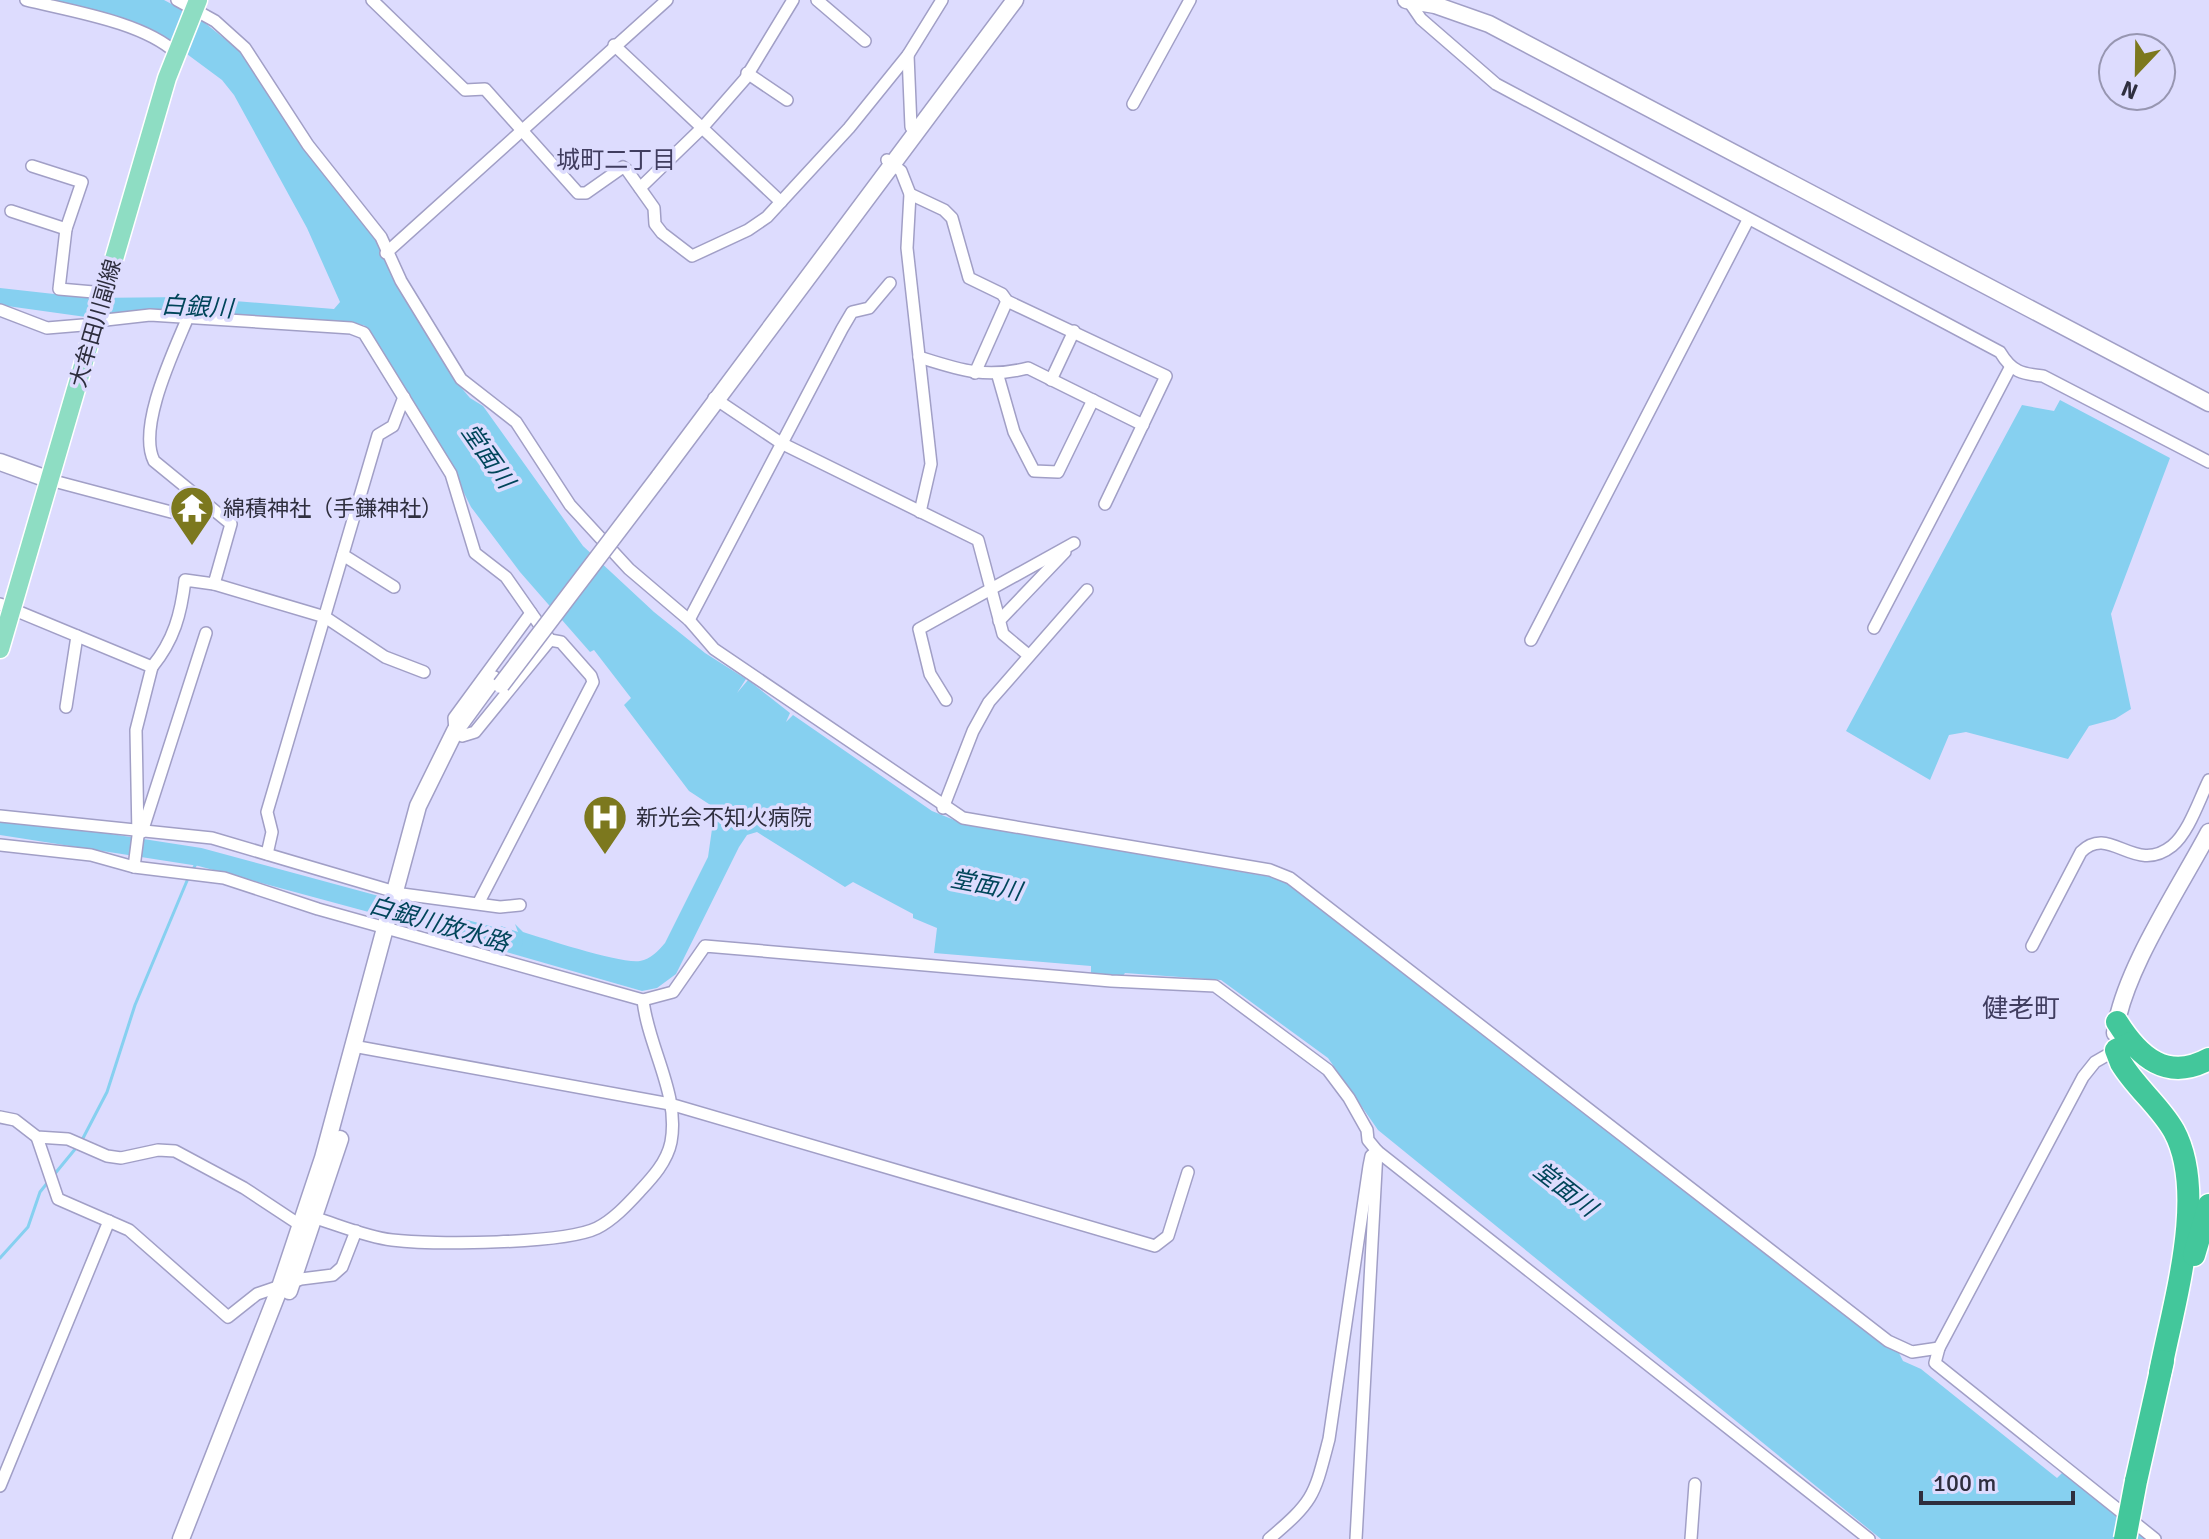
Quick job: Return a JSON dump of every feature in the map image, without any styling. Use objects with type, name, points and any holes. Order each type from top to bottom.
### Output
[{"type":"highway","points":[[2117,1022],[2129,1075],[2173,1129],[2182,1148],[2190,1186],[2185,1238],[2125,1539]]},
{"type":"highway","points":[[2124,1047],[2161,1067],[2187,1068],[2209,1059]]},
{"type":"highway","points":[[2160,1373],[2207,1212]]},
{"type":"main road","name":"大牟田川副線","points":[[0,649],[6,607],[50,480],[177,49],[195,7]]},
{"type":"street","points":[[26,0],[116,24],[177,49]]},
{"type":"street","points":[[177,0],[195,7],[245,48],[308,145],[381,237],[386,253],[461,379],[516,422],[570,505],[629,569],[689,620],[714,649],[753,672],[943,808],[968,820],[1270,870],[1290,878],[1888,1341],[1912,1352],[1939,1348]]},
{"type":"street","points":[[372,0],[465,90],[485,89],[578,193],[586,193],[623,167],[654,208],[655,224],[692,256],[748,230],[781,202],[849,128],[908,55],[942,0]]},
{"type":"street","points":[[386,253],[667,0]]},
{"type":"street","points":[[640,188],[703,127],[747,73],[793,0]]},
{"type":"street","points":[[817,0],[865,41]]},
{"type":"street","points":[[181,1539],[316,1218],[418,806],[458,734],[890,163],[1004,0]]},
{"type":"street","points":[[914,130],[1015,0]]},
{"type":"street","points":[[1133,104],[1190,0]]},
{"type":"street","points":[[1407,0],[1421,19],[1496,84],[2000,352],[2010,368],[2028,376],[2043,376],[2209,462]]},
{"type":"street","points":[[1407,0],[1435,5],[1489,24],[2209,403]]},
{"type":"street","points":[[614,45],[781,202]]},
{"type":"street","points":[[908,55],[914,130]]},
{"type":"street","points":[[747,73],[787,100]]},
{"type":"street","points":[[890,163],[901,171],[910,194],[907,248],[931,464],[920,512]]},
{"type":"street","points":[[32,166],[82,182],[66,229],[59,289],[105,293]]},
{"type":"street","points":[[910,194],[944,210],[952,218],[969,278],[1002,294],[1007,301],[1166,376],[1105,504]]},
{"type":"street","points":[[11,211],[66,229]]},
{"type":"street","points":[[1531,640],[1748,220]]},
{"type":"street","points":[[689,620],[852,312],[869,308],[890,283]]},
{"type":"street","points":[[975,373],[1007,301]]},
{"type":"street","points":[[0,310],[47,328],[96,325],[150,315],[351,328],[364,333],[451,474],[475,553],[506,577],[550,640],[561,642],[593,682],[479,902]]},
{"type":"street","points":[[188,317],[153,411],[150,453],[154,461],[231,524],[214,584]]},
{"type":"street","points":[[1051,380],[1074,331]]},
{"type":"street","points":[[919,357],[975,373],[998,376],[1028,368],[1143,425]]},
{"type":"street","points":[[1874,628],[2010,368]]},
{"type":"street","points":[[998,376],[1014,432],[1034,471],[1058,472],[1093,400]]},
{"type":"street","points":[[267,854],[272,832],[267,812],[378,435],[393,426],[404,397]]},
{"type":"street","points":[[714,398],[781,443],[978,540],[1003,634],[1027,654]]},
{"type":"street","points":[[0,462],[50,480],[171,512]]},
{"type":"street","points":[[946,700],[930,674],[919,629],[1074,543],[999,621]]},
{"type":"street","points":[[343,555],[394,587]]},
{"type":"street","points":[[135,864],[139,833],[136,730],[152,667],[166,649],[180,618],[185,580],[214,584],[325,617],[385,657],[424,672]]},
{"type":"street","points":[[943,808],[973,731],[989,702],[1027,654],[1087,590]]},
{"type":"street","points":[[6,607],[152,667]]},
{"type":"street","points":[[458,734],[454,718],[531,613]]},
{"type":"street","points":[[139,833],[206,633]]},
{"type":"street","points":[[66,707],[77,636]]},
{"type":"street","points":[[458,734],[475,732],[550,640]]},
{"type":"street","points":[[2032,946],[2081,852],[2089,844],[2105,842],[2140,857],[2166,850],[2184,830],[2209,780]]},
{"type":"street","points":[[0,816],[139,833],[212,838],[398,892],[500,907],[520,905]]},
{"type":"street","points":[[2117,1022],[2137,969],[2209,832]]},
{"type":"street","points":[[0,845],[91,855],[224,878],[388,929],[643,1000],[673,992],[705,946],[1111,981],[1215,986],[1328,1070],[1349,1098],[1367,1130],[1368,1140],[1377,1151],[1869,1539]]},
{"type":"street","points":[[300,1225],[316,1218],[389,1240],[438,1244],[547,1239],[597,1228],[628,1203],[664,1161],[671,1144],[670,1104],[649,1037],[643,1000]]},
{"type":"street","points":[[358,1047],[670,1104],[1155,1246],[1168,1236],[1188,1172]]},
{"type":"street","points":[[193,1539],[287,1284],[300,1225],[358,1047]]},
{"type":"street","points":[[2124,1047],[2095,1062],[2083,1077],[1935,1358],[1938,1367],[2155,1539]]},
{"type":"street","points":[[0,1117],[15,1120],[37,1137],[58,1199],[129,1230],[228,1317],[257,1294],[287,1284],[333,1275],[342,1267],[356,1231]]},
{"type":"street","points":[[37,1137],[68,1139],[107,1156],[121,1158],[158,1150],[175,1151],[244,1188],[300,1225]]},
{"type":"street","points":[[1269,1539],[1303,1511],[1318,1482],[1329,1439],[1369,1166],[1371,1156],[1377,1151]]},
{"type":"street","points":[[1356,1539],[1377,1151]]},
{"type":"street","points":[[0,1486],[109,1221]]},
{"type":"street","points":[[1691,1539],[1695,1484]]},
{"type":"water","points":[[34,0],[164,0],[200,19],[241,52],[379,241],[388,266],[459,385],[470,398],[483,406],[583,546],[654,612],[705,653],[746,679],[737,693],[748,680],[790,713],[786,722],[793,715],[932,811],[964,824],[1282,879],[1899,1353],[1903,1361],[1921,1369],[2057,1478],[2063,1472],[2147,1539],[1881,1539],[1378,1130],[1328,1058],[1221,980],[1125,973],[1122,977],[1091,975],[1091,966],[934,953],[937,928],[913,918],[913,914],[853,882],[845,887],[757,832],[747,835],[739,847],[676,974],[657,988],[642,991],[496,949],[498,943],[491,941],[496,929],[499,930],[501,926],[518,932],[515,924],[523,932],[600,955],[630,961],[651,957],[665,943],[708,857],[715,808],[689,791],[624,705],[631,698],[594,650],[590,652],[520,572],[471,507],[449,463],[364,325],[112,315],[86,317],[0,305],[0,288],[90,298],[186,297],[334,309],[340,302],[307,228],[234,95],[222,80],[168,40]]},
{"type":"water","points":[[2060,400],[2170,458],[2111,614],[2131,709],[2115,719],[2089,726],[2068,759],[1966,732],[1949,735],[1930,780],[1846,731],[2022,405],[2054,411]]},
{"type":"waterway","name":"白銀川放水路","points":[[0,826],[200,857],[514,942]]},
{"type":"waterway","points":[[193,869],[200,857]]},
{"type":"waterway","points":[[81,1142],[107,1092],[135,1005],[189,876]]},
{"type":"waterway","points":[[53,1176],[76,1148]]},
{"type":"waterway","points":[[0,1258],[28,1227],[40,1192],[48,1182]]},
{"type":"place","name":"綿積神社（手鎌神社）","points":[[192,547]]},
{"type":"place","name":"新光会不知火病院","points":[[605,856]]},
{"type":"district","name":"城町二丁目","points":[[616,160]]},
{"type":"district","name":"健老町","points":[[2021,1008]]},
{"type":"water label","name":"白銀川","points":[[197,307]]},
{"type":"water label","name":"堂面川","points":[[488,456]]},
{"type":"water label","name":"堂面川","points":[[986,885]]},
{"type":"water label","name":"堂面川","points":[[1565,1189]]}]
